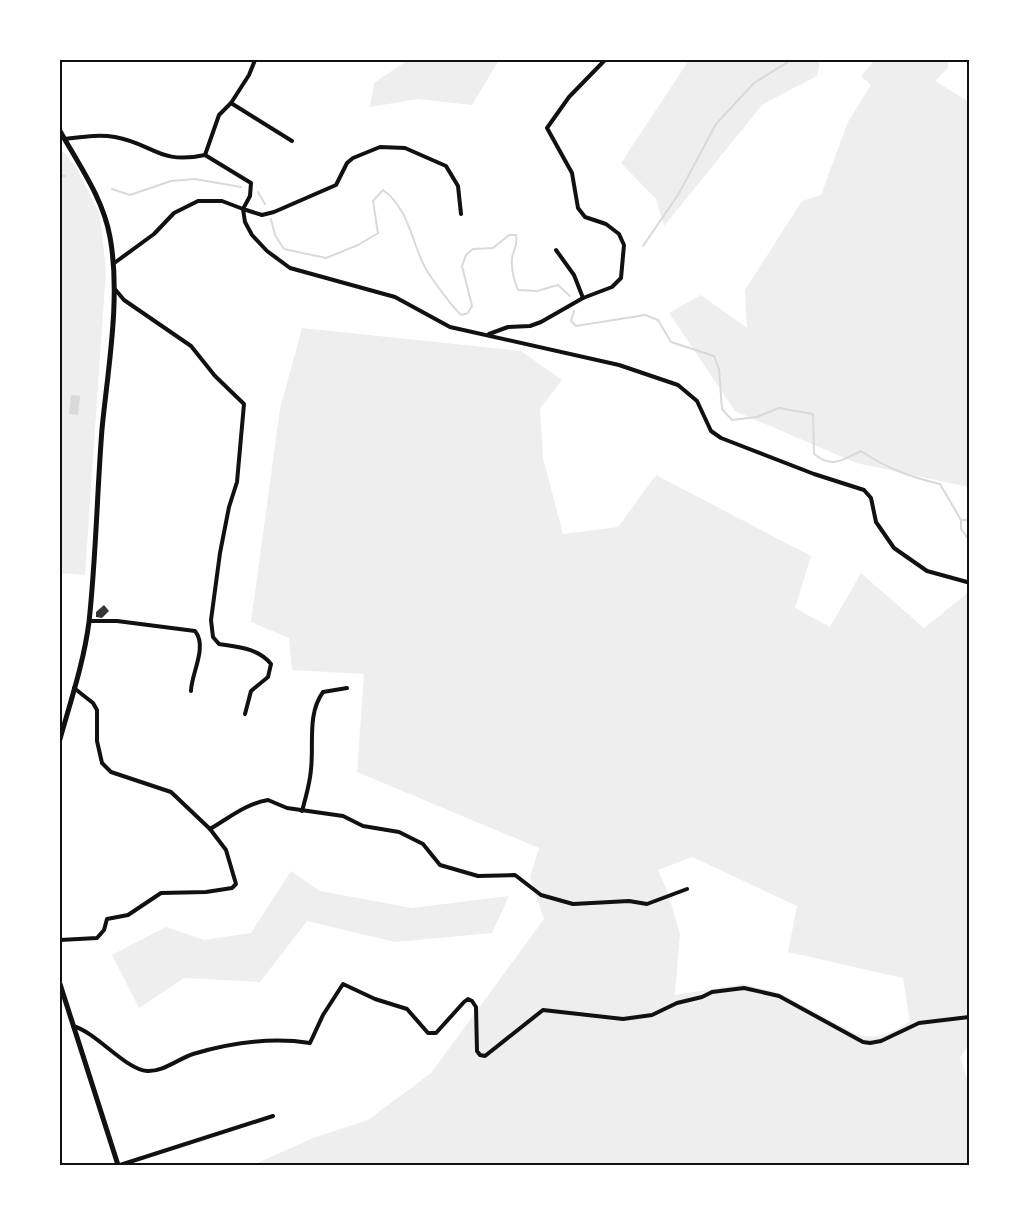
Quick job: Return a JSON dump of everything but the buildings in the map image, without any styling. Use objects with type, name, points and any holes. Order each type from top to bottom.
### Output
[{"type":"main road","points":[[60,131],[100,202],[110,236],[113,264],[112,324],[96,498],[89,622],[60,739]]},
{"type":"main road","points":[[60,984],[119,1165]]},
{"type":"street","points":[[205,155],[219,115],[232,102],[249,75],[255,60]]},
{"type":"street","points":[[489,334],[508,327],[530,326],[583,298],[612,287],[621,278],[624,245],[619,234],[606,224],[585,217],[578,208],[572,173],[547,128],[569,97],[605,60]]},
{"type":"street","points":[[232,102],[292,141]]},
{"type":"street","points":[[65,139],[93,136],[116,137],[164,156],[187,159],[205,155],[251,183],[250,196],[243,209],[246,222],[252,235],[290,268],[376,290],[395,297],[450,327],[489,334],[619,365],[678,385],[697,401],[711,431],[720,438],[814,474],[864,490],[871,498],[876,522],[894,548],[927,572],[967,582]]},
{"type":"street","points":[[113,264],[154,234],[174,213],[198,201],[222,201],[262,215],[274,212],[336,185],[347,163],[353,158],[380,148],[405,148],[446,166],[458,186],[461,214]]},
{"type":"street","points":[[556,250],[574,275],[583,298]]},
{"type":"street","points":[[113,287],[124,300],[191,346],[215,376],[244,404],[237,482],[225,525],[211,620],[213,637],[220,644],[243,647],[264,656],[271,664],[268,677],[250,691],[245,714]]},
{"type":"street","points":[[89,622],[118,621],[195,631],[199,640],[197,666],[191,691]]},
{"type":"street","points":[[60,940],[97,938],[104,930],[107,919],[128,915],[161,893],[206,892],[232,888],[236,884],[228,856],[210,830],[171,792],[111,772],[102,762],[97,741],[97,710],[93,703],[74,688]]},
{"type":"street","points":[[302,811],[311,768],[310,738],[318,699],[323,692],[347,688]]},
{"type":"street","points":[[210,830],[254,802],[268,800],[287,808],[343,816],[363,826],[399,832],[423,844],[440,865],[478,876],[515,875],[541,895],[573,904],[629,901],[646,904],[687,889]]},
{"type":"street","points":[[73,1026],[86,1030],[106,1048],[137,1068],[147,1071],[164,1068],[191,1055],[249,1042],[310,1043],[323,1015],[343,984],[375,999],[406,1009],[428,1033],[436,1032],[468,999],[472,1001],[476,1007],[477,1051],[480,1055],[485,1056],[543,1010],[623,1019],[652,1016],[677,1003],[702,997],[712,992],[744,988],[779,996],[863,1042],[881,1041],[919,1023],[969,1017]]},
{"type":"street","points":[[119,1165],[272,1116]]},
{"type":"shaded area","points":[[408,60],[499,60],[472,105],[418,99],[370,107],[374,83]]},
{"type":"shaded area","points":[[689,60],[820,60],[817,76],[763,104],[664,226],[656,199],[621,163]]},
{"type":"shaded area","points":[[871,60],[949,60],[947,69],[935,81],[969,102],[969,487],[856,463],[735,411],[669,313],[701,295],[747,328],[745,290],[802,201],[821,195],[848,122],[871,85],[861,76],[873,62]]},
{"type":"shaded area","points":[[60,148],[76,167],[100,215],[106,270],[85,575],[60,573]]},
{"type":"shaded area","points":[[302,328],[521,351],[562,380],[540,409],[543,458],[563,534],[618,527],[656,475],[811,556],[795,608],[830,627],[861,573],[924,628],[969,592],[969,1045],[960,1057],[969,1084],[969,1165],[253,1165],[313,1138],[368,1120],[431,1073],[544,919],[530,877],[539,848],[357,772],[364,674],[292,670],[289,638],[251,622],[280,409]],"holes":[[[692,857],[797,906],[788,952],[903,978],[910,1022],[878,1036],[864,1036],[856,1034],[779,993],[743,984],[675,995],[680,934],[667,890],[658,870]]]},
{"type":"shaded area","points":[[71,395],[80,396],[78,415],[69,414]]},
{"type":"shaded area","points":[[291,871],[320,891],[412,908],[509,896],[492,933],[395,942],[307,921],[260,982],[184,978],[139,1008],[112,955],[166,927],[204,940],[251,933]]},
{"type":"waterway","points":[[643,246],[678,195],[716,124],[754,83],[791,60]]},
{"type":"waterway","points":[[60,175],[65,176]]},
{"type":"waterway","points":[[112,189],[130,195],[171,181],[195,179],[241,187]]},
{"type":"waterway","points":[[271,219],[275,235],[284,249],[326,258],[358,245],[378,233],[373,201],[383,190],[398,205],[403,214],[429,274],[461,315],[468,313],[472,306],[462,266],[466,255],[473,249],[493,248],[509,235],[516,235],[512,266],[518,290],[537,291],[558,285],[570,296]]},
{"type":"waterway","points":[[258,192],[265,204]]},
{"type":"waterway","points":[[574,311],[571,321],[576,326],[645,315],[658,320],[671,342],[714,356],[719,369],[722,409],[732,420],[757,417],[779,408],[813,414],[814,454],[821,459],[838,462],[861,451],[899,471],[940,484],[961,520],[969,520]]},
{"type":"waterway","points":[[961,520],[961,529],[969,540]]}]
